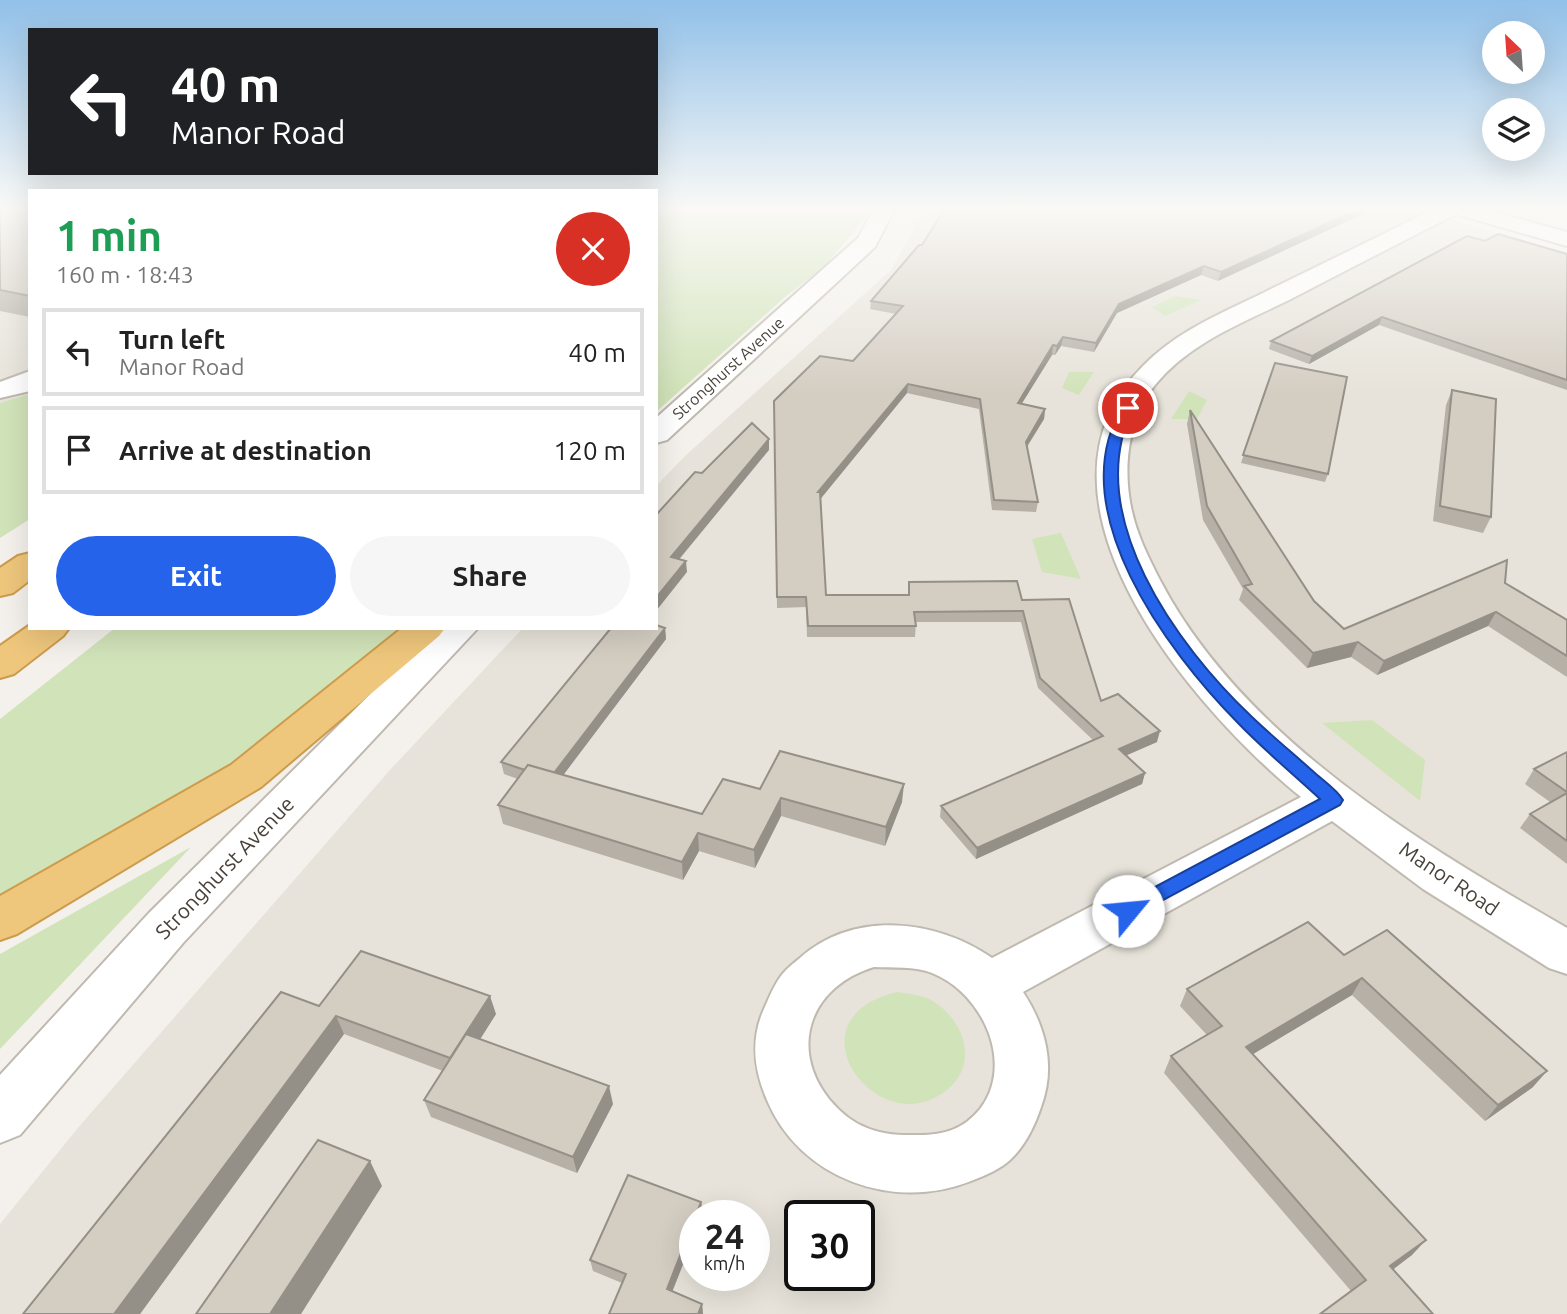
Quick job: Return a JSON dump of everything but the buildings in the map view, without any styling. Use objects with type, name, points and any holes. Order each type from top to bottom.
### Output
[{"type":"highway","points":[[0,587],[28,565]]},
{"type":"highway","points":[[0,587],[28,570]]},
{"type":"highway","points":[[0,665],[47,630]]},
{"type":"highway","points":[[0,920],[246,776],[424,630]]},
{"type":"street","name":"Stronghurst Avenue","points":[[658,432],[835,271]]},
{"type":"street","name":"Manor Road","points":[[1327,271],[1186,343],[1160,363],[1138,387],[1117,429],[1111,458],[1111,492],[1117,524],[1141,584],[1169,630],[1244,720],[1334,800],[1498,913],[1567,953]]},
{"type":"street","points":[[0,390],[16,387],[28,380]]},
{"type":"street","name":"Stronghurst Avenue","points":[[0,1116],[166,928],[457,630]]},
{"type":"street","points":[[989,985],[1334,800]]},
{"type":"street","points":[[874,946],[915,947],[955,960],[989,985],[1013,1020],[1024,1060],[1018,1100],[993,1136],[956,1160],[909,1168],[861,1159],[820,1133],[792,1097],[780,1057],[785,1017],[805,983],[835,959],[874,946]]},
{"type":"shaded area","points":[[0,271],[28,271],[28,420],[0,440]]},
{"type":"shaded area","points":[[890,271],[1567,271],[1567,1314],[0,1314],[0,1224],[77,1129],[389,771],[521,630],[658,630],[658,484],[685,456]]},
{"type":"green space","points":[[658,271],[818,271],[785,297],[658,410]]},
{"type":"green space","points":[[1175,296],[1201,300],[1165,316],[1152,307]]},
{"type":"green space","points":[[1069,372],[1094,372],[1079,395],[1062,388]]},
{"type":"green space","points":[[1189,391],[1207,400],[1197,419],[1171,419]]},
{"type":"green space","points":[[28,395],[28,520],[0,538],[0,403]]},
{"type":"green space","points":[[1061,533],[1081,579],[1042,572],[1032,539]]},
{"type":"green space","points":[[112,630],[403,630],[269,748],[0,906],[0,719]]},
{"type":"green space","points":[[1372,720],[1425,760],[1420,801],[1322,723]]},
{"type":"green space","points":[[191,847],[0,1049],[0,954]]},
{"type":"green space","points":[[897,992],[923,997],[937,1004],[955,1022],[964,1045],[963,1068],[957,1079],[948,1089],[922,1103],[895,1102],[872,1091],[854,1072],[845,1050],[847,1027],[864,1006]]},
{"type":"route","points":[[1128,408],[1117,429],[1111,458],[1111,492],[1117,524],[1141,584],[1169,630],[1244,720],[1334,800],[1128,911]]}]
